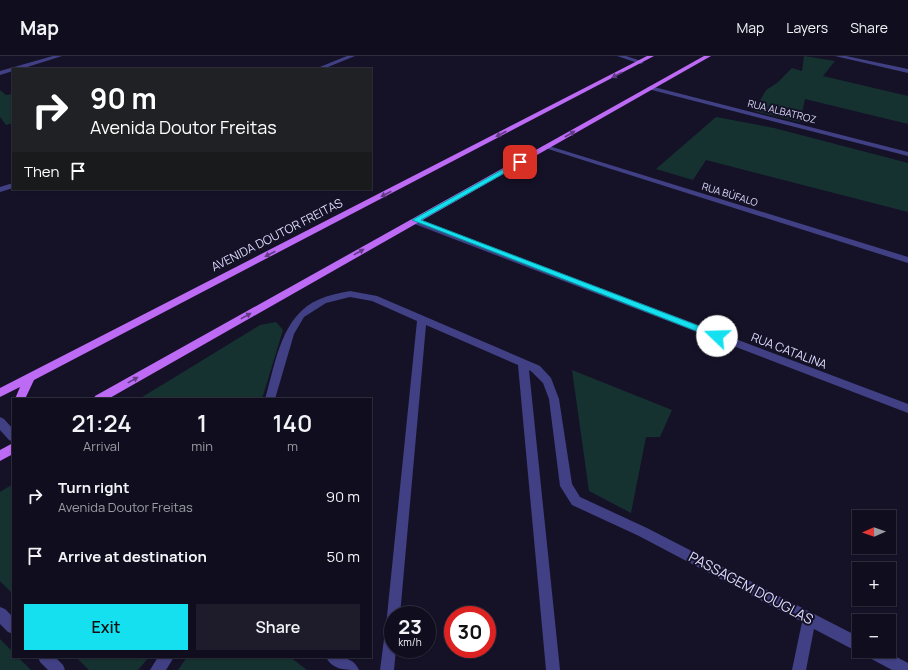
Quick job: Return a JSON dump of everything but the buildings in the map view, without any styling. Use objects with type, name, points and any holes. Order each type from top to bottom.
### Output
[{"type":"main road","points":[[101,398],[708,56]]},
{"type":"main road","name":"AVENIDA DOUTOR FREITAS","points":[[0,393],[646,58]]},
{"type":"main road","points":[[20,398],[30,378]]},
{"type":"main road","points":[[0,456],[12,449]]},
{"type":"street","points":[[17,68],[59,56]]},
{"type":"street","points":[[321,68],[352,56]]},
{"type":"street","points":[[620,56],[646,58]]},
{"type":"street","points":[[838,56],[908,71]]},
{"type":"street","points":[[0,73],[12,70]]},
{"type":"street","name":"RUA ALBATROZ","points":[[650,88],[908,154]]},
{"type":"street","name":"RUA BÚFALO","points":[[547,147],[908,260]]},
{"type":"street","points":[[0,190],[12,185]]},
{"type":"street","name":"RUA CATALINA","points":[[415,220],[908,410]]},
{"type":"street","name":"PASSAGEM DOUGLAS","points":[[270,398],[289,333],[301,315],[323,301],[350,294],[374,298],[536,369],[547,381],[554,399],[566,486],[576,501],[644,532],[852,641]]},
{"type":"street","points":[[394,606],[422,319]]},
{"type":"street","points":[[523,364],[553,670]]},
{"type":"street","points":[[0,422],[12,436]]},
{"type":"street","points":[[0,614],[12,626]]},
{"type":"street","points":[[799,670],[809,619]]},
{"type":"street","points":[[46,658],[58,670]]},
{"type":"street","points":[[157,670],[166,658]]},
{"type":"street","points":[[334,658],[352,670]]},
{"type":"street","points":[[387,670],[388,658]]},
{"type":"street","points":[[884,658],[907,670]]},
{"type":"green space","points":[[804,56],[835,61],[823,76],[908,96],[908,124],[805,99],[800,122],[754,111],[766,90],[777,83],[792,68],[802,71]]},
{"type":"green space","points":[[0,90],[6,95],[12,94],[12,123],[6,125],[0,117]]},
{"type":"green space","points":[[716,117],[774,128],[908,163],[908,212],[706,160],[693,180],[656,169]]},
{"type":"green space","points":[[276,322],[283,330],[262,398],[141,398],[260,325]]},
{"type":"green space","points":[[572,370],[672,410],[660,437],[646,437],[631,513],[589,491]]},
{"type":"green space","points":[[12,485],[12,593],[0,581],[0,492]]},
{"type":"green space","points":[[0,639],[12,651],[12,658],[19,658],[31,670],[0,670]]},
{"type":"green space","points":[[77,658],[148,658],[138,670],[89,670]]},
{"type":"green space","points":[[186,658],[291,658],[307,670],[178,670]]},
{"type":"route","points":[[520,162],[415,220],[717,336]]}]
